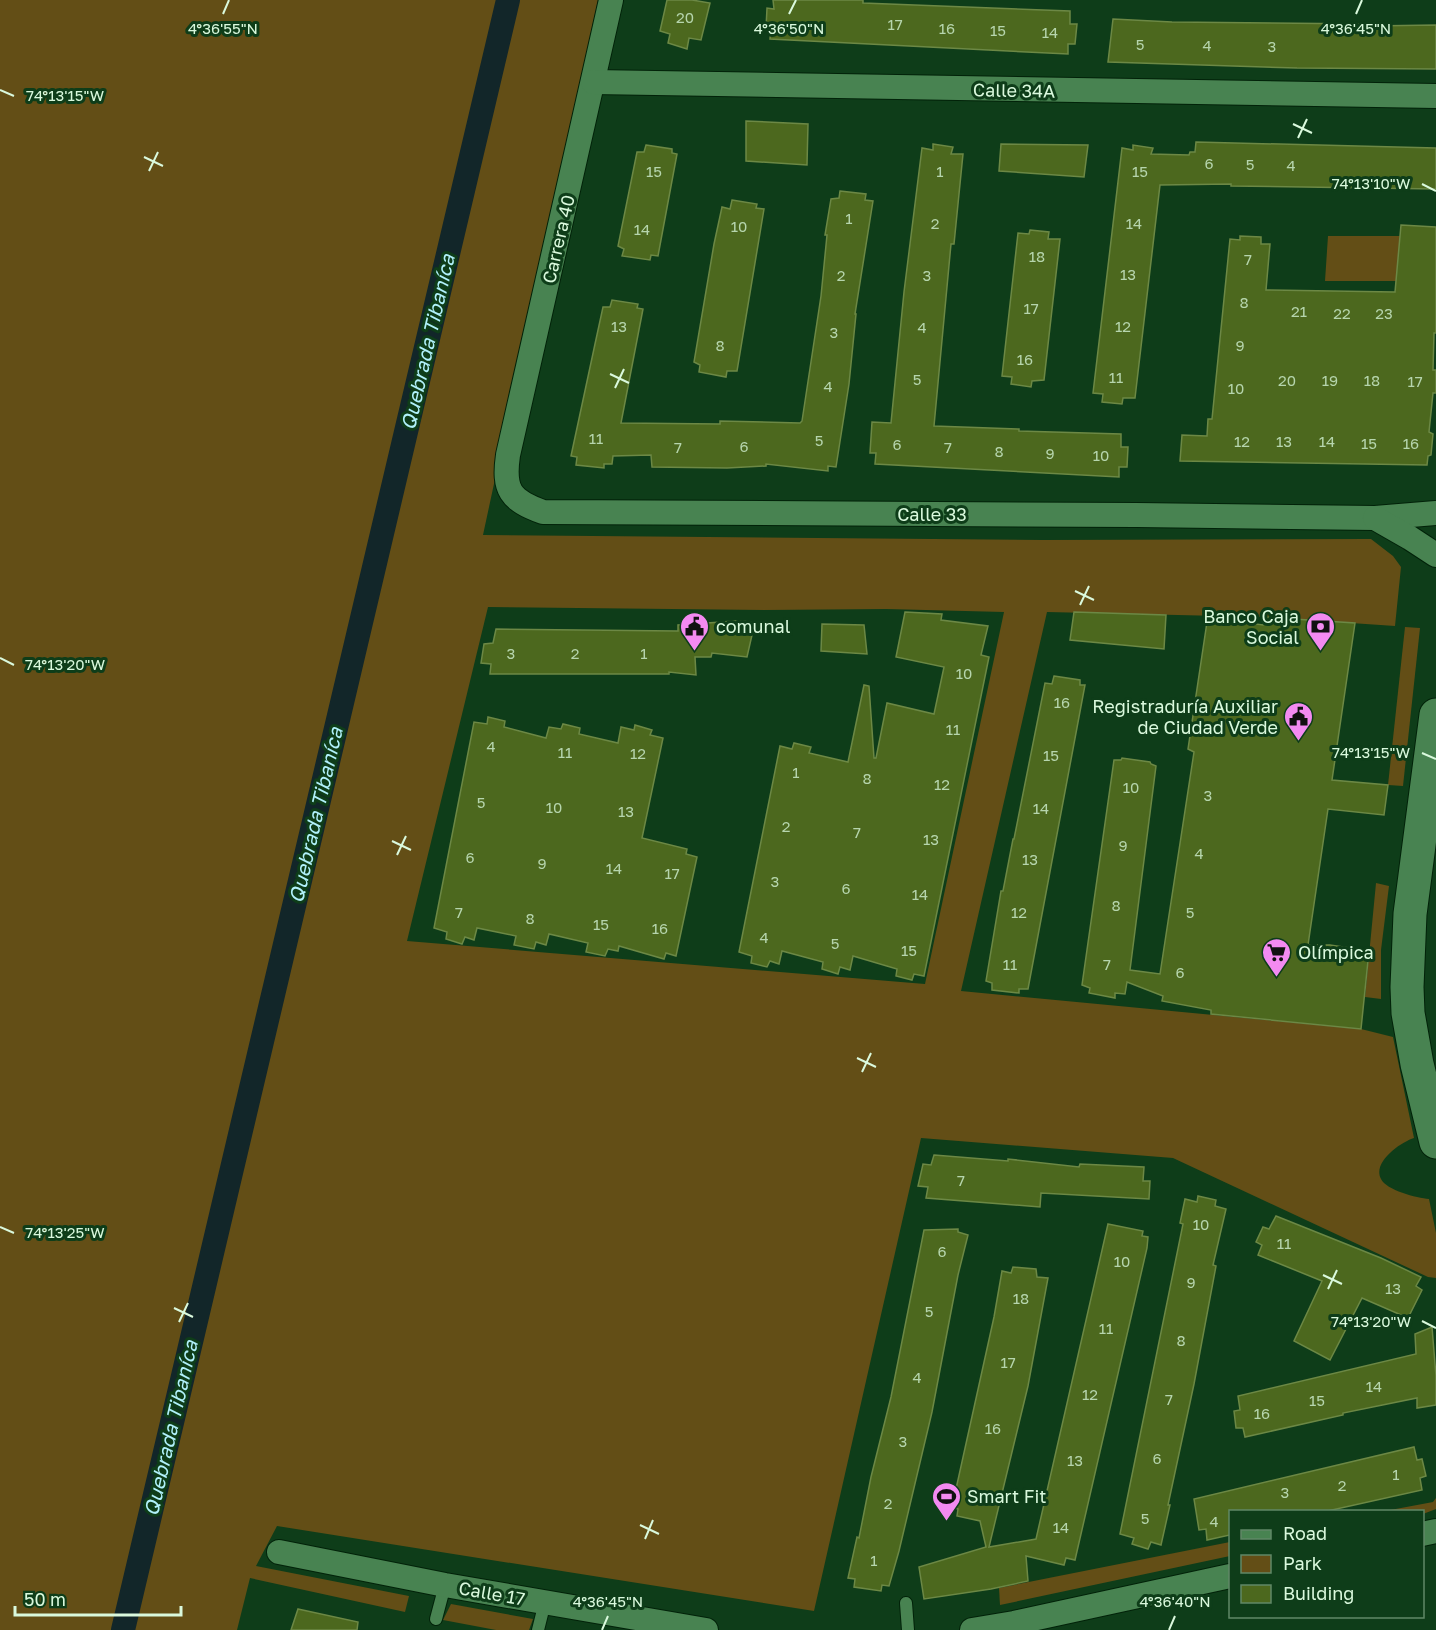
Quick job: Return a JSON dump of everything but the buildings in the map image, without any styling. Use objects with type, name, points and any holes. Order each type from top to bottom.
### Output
[{"type":"main road","points":[[1436,715],[1410,914],[1407,987],[1408,1013],[1417,1064],[1436,1142]]},
{"type":"street","name":"Carrera 40","points":[[505,478],[508,456],[611,0]]},
{"type":"street","name":"Calle 34A","points":[[593,82],[1436,96]]},
{"type":"street","name":"Calle 33","points":[[505,478],[510,492],[524,505],[543,512],[1375,518],[1436,513]]},
{"type":"street","name":"Calle 33","points":[[1375,518],[1436,555]]},
{"type":"street","name":"Calle 17","points":[[279,1552],[445,1585],[706,1630]]},
{"type":"street","points":[[972,1630],[1040,1624],[1229,1576]]},
{"type":"lane","points":[[436,1619],[445,1585]]},
{"type":"lane","points":[[538,1630],[545,1602]]},
{"type":"lane","points":[[906,1603],[908,1630]]},
{"type":"green space","points":[[0,0],[598,0],[483,535],[1043,540],[1371,539],[1393,556],[1401,567],[1395,626],[1264,617],[1047,612],[961,991],[1361,1029],[1393,1037],[1414,1138],[1395,1148],[1389,1154],[1379,1173],[1381,1179],[1389,1187],[1429,1199],[1436,1233],[1436,1278],[1428,1277],[1173,1158],[921,1138],[814,1611],[277,1526],[256,1566],[409,1596],[405,1612],[250,1578],[237,1630],[0,1630]],"holes":[[[488,607],[886,609],[1004,612],[925,984],[407,941]]]},
{"type":"green space","points":[[1328,236],[1400,236],[1398,260],[1420,261],[1422,281],[1325,281]]},
{"type":"green space","points":[[1405,627],[1420,628],[1403,786],[1388,785]]},
{"type":"green space","points":[[1376,883],[1389,886],[1381,950],[1381,999],[1365,997]]},
{"type":"green space","points":[[1436,1498],[1436,1509],[1424,1514],[1424,1510],[1390,1510],[1433,1502]]},
{"type":"green space","points":[[1229,1542],[1229,1556],[1000,1605],[999,1588]]},
{"type":"green space","points":[[451,1604],[533,1619],[529,1630],[496,1630],[443,1620]]},
{"type":"waterway","name":"Quebrada Tibaníca","points":[[123,1630],[508,0]]},
{"type":"place","name":"comunal","points":[[695,652]]},
{"type":"place","name":"Banco Caja Social","points":[[1320,652]]},
{"type":"place","name":"Registraduría Auxiliar de Ciudad Verde","points":[[1299,742]]},
{"type":"place","name":"Olímpica","points":[[1277,978]]},
{"type":"place","name":"Smart Fit","points":[[946,1522]]}]
